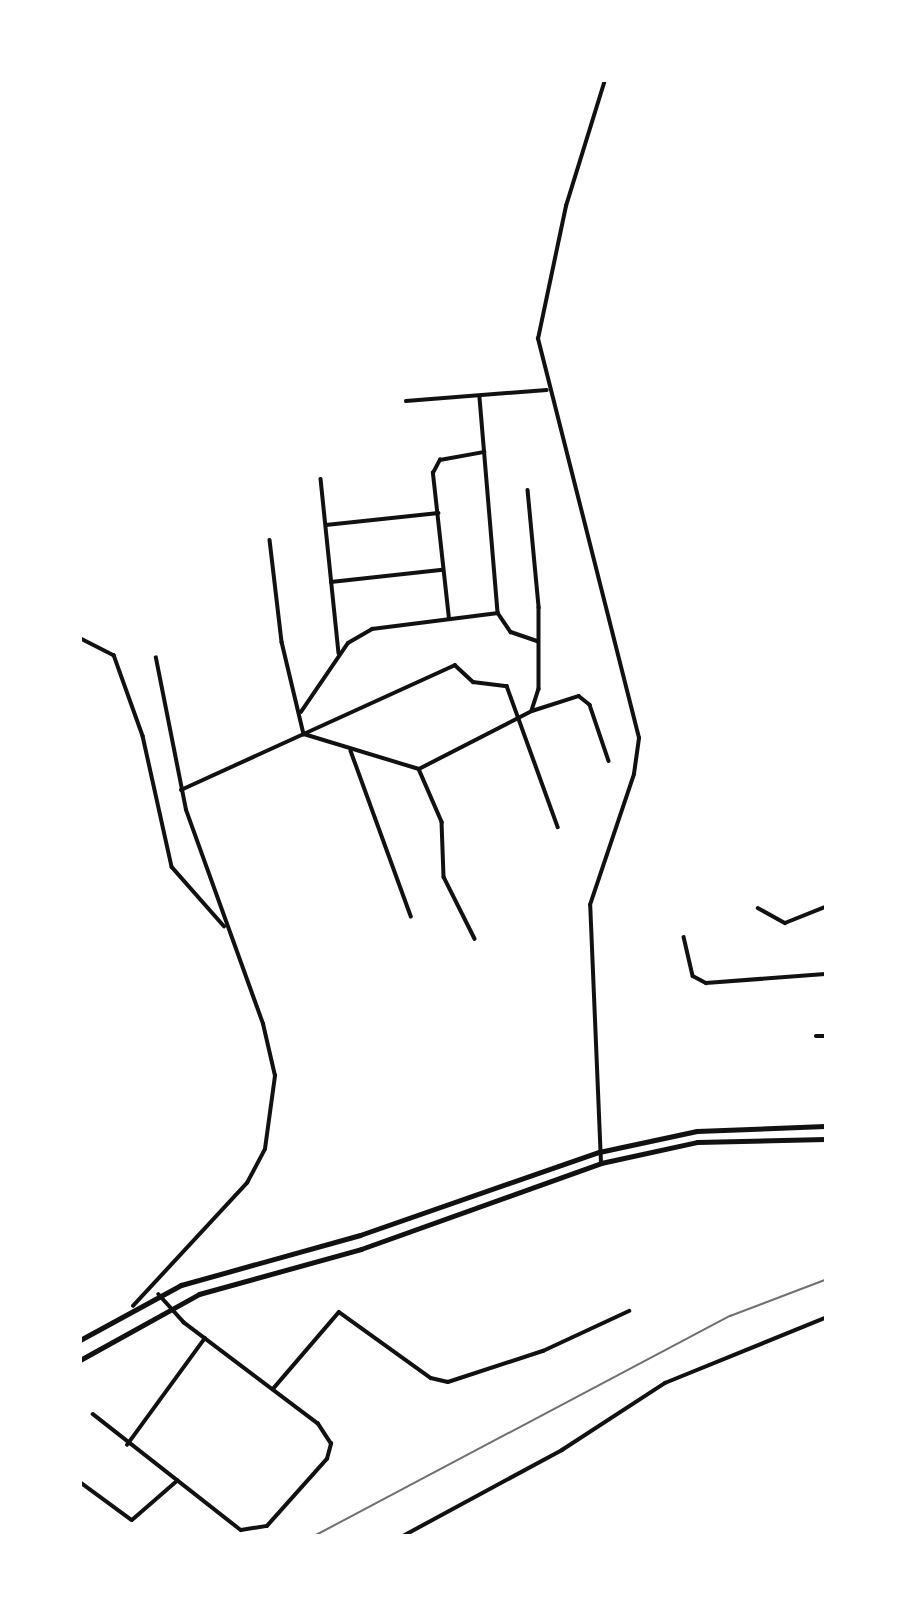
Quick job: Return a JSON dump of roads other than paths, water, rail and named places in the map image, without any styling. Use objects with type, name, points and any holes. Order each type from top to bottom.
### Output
[{"type":"main road","points":[[80,1340],[133,1306],[159,1295],[360,1235],[599,1152],[697,1131],[825,1126]]},
{"type":"main road","points":[[80,1360],[168,1307],[361,1249],[601,1163],[697,1142],[825,1139]]},
{"type":"street","points":[[601,1163],[590,905],[634,775],[639,738],[547,390],[539,322],[605,80]]},
{"type":"street","points":[[406,401],[480,398],[547,390]]},
{"type":"street","points":[[480,398],[498,613],[511,632],[537,641]]},
{"type":"street","points":[[449,619],[442,570],[436,463],[484,452]]},
{"type":"street","points":[[321,479],[339,655]]},
{"type":"street","points":[[528,491],[539,689],[532,711]]},
{"type":"street","points":[[326,525],[438,513]]},
{"type":"street","points":[[270,540],[282,642],[301,712],[304,734]]},
{"type":"street","points":[[331,582],[442,570]]},
{"type":"street","points":[[301,712],[339,655],[372,629],[498,613]]},
{"type":"street","points":[[80,638],[114,655],[143,736],[172,867],[226,927]]},
{"type":"street","points":[[133,1306],[247,1183],[265,1149],[274,1095],[272,1055],[181,790],[156,658]]},
{"type":"street","points":[[181,790],[452,665],[472,682],[503,682],[523,715],[558,827]]},
{"type":"street","points":[[304,734],[351,751],[419,769],[532,711],[586,700],[609,761]]},
{"type":"street","points":[[351,751],[411,916]]},
{"type":"street","points":[[419,769],[442,821],[444,877],[475,939]]},
{"type":"street","points":[[758,908],[785,923],[825,907]]},
{"type":"street","points":[[684,937],[693,976],[706,983],[825,974]]},
{"type":"street","points":[[816,1036],[825,1036]]},
{"type":"street","points":[[93,1414],[127,1445],[241,1530],[267,1525],[327,1459],[331,1444],[318,1424],[205,1338],[168,1307],[159,1295]]},
{"type":"street","points":[[273,1389],[339,1312],[431,1378],[448,1382],[543,1350],[629,1311]]},
{"type":"street","points":[[403,1535],[562,1450],[665,1383],[825,1318]]},
{"type":"street","points":[[127,1445],[205,1338]]},
{"type":"street","points":[[80,1482],[132,1520],[177,1482]]},
{"type":"railway","points":[[314,1536],[730,1316],[825,1280]]}]
